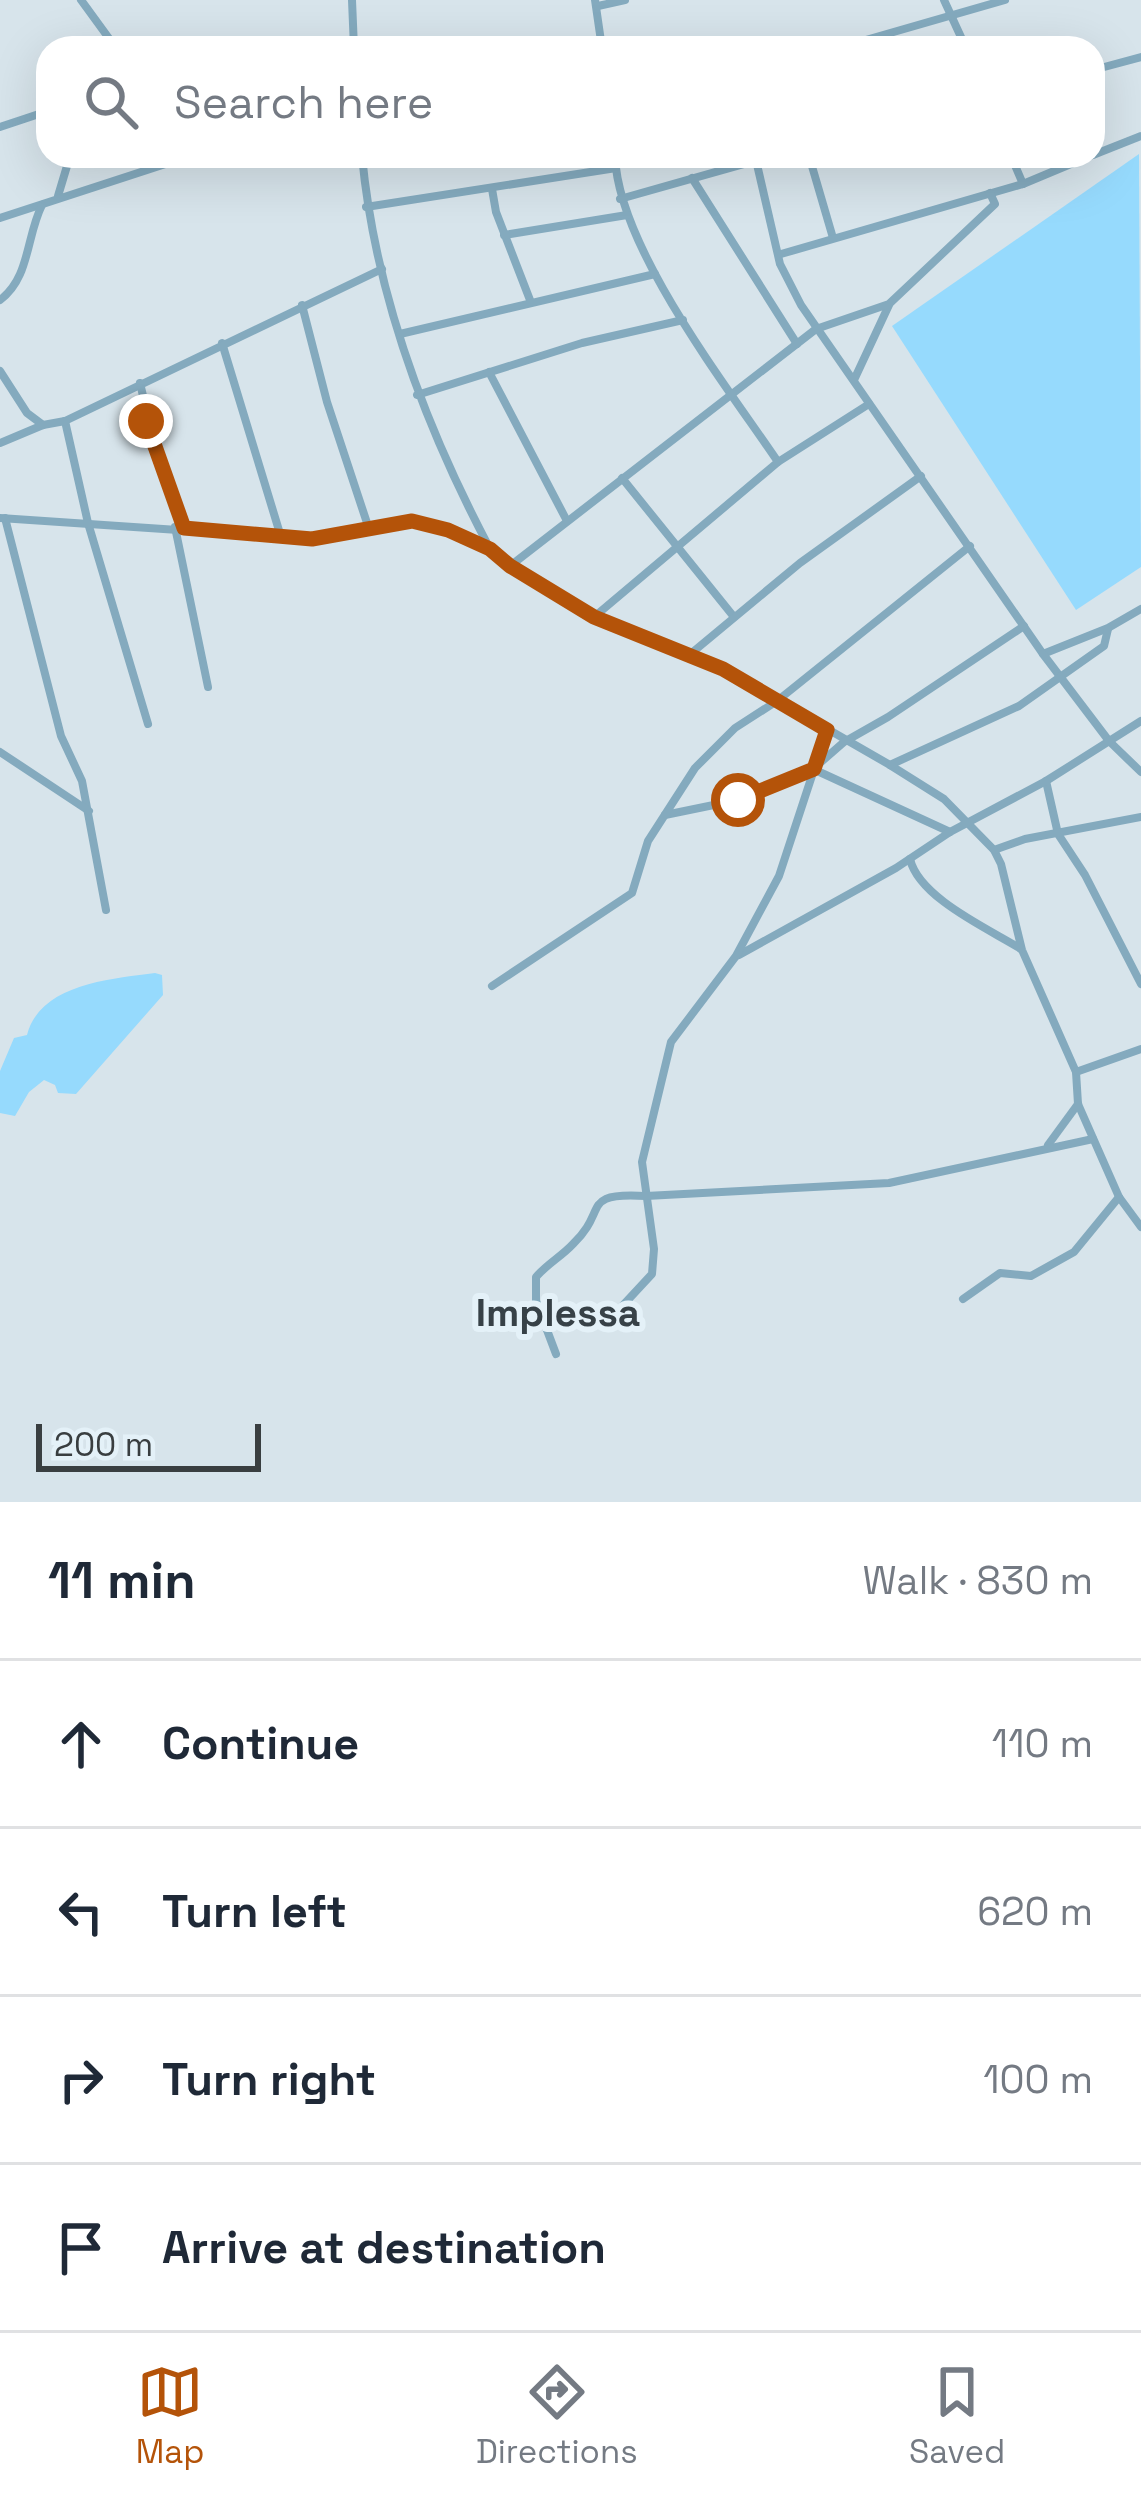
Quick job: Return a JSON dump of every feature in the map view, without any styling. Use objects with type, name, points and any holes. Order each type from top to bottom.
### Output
[{"type":"street","points":[[81,0],[107,36]]},
{"type":"street","points":[[352,0],[354,36]]},
{"type":"street","points":[[601,36],[597,3],[625,0]]},
{"type":"street","points":[[944,0],[961,36]]},
{"type":"street","points":[[882,36],[1005,0]]},
{"type":"street","points":[[1105,67],[1141,57]]},
{"type":"street","points":[[0,127],[36,115]]},
{"type":"street","points":[[1105,150],[1141,136]]},
{"type":"street","points":[[57,198],[66,168]]},
{"type":"street","points":[[0,218],[152,168]]},
{"type":"street","points":[[363,168],[367,207],[417,395],[447,468],[490,549]]},
{"type":"street","points":[[367,207],[616,168],[620,199],[655,274],[778,462]]},
{"type":"street","points":[[620,199],[727,168]]},
{"type":"street","points":[[757,168],[784,275],[816,329],[1061,679],[1109,741],[1141,772]]},
{"type":"street","points":[[812,168],[833,238]]},
{"type":"street","points":[[1017,168],[1023,184]]},
{"type":"street","points":[[781,254],[1023,184],[1061,168]]},
{"type":"street","points":[[692,178],[797,344]]},
{"type":"street","points":[[492,189],[530,300]]},
{"type":"street","points":[[854,380],[889,304],[995,204],[990,193]]},
{"type":"street","points":[[0,300],[22,275],[43,203]]},
{"type":"street","points":[[504,235],[627,215]]},
{"type":"street","points":[[0,443],[43,424],[64,421],[382,269]]},
{"type":"street","points":[[400,334],[655,274]]},
{"type":"street","points":[[302,304],[327,402],[369,529]]},
{"type":"street","points":[[510,566],[816,329],[889,304]]},
{"type":"street","points":[[417,395],[582,343],[683,320]]},
{"type":"street","points":[[222,343],[281,537]]},
{"type":"street","points":[[0,371],[27,413],[43,424]]},
{"type":"street","points":[[489,373],[567,521]]},
{"type":"street","points":[[140,383],[179,528],[208,687]]},
{"type":"street","points":[[594,617],[778,462],[869,404]]},
{"type":"street","points":[[64,421],[88,523],[148,724]]},
{"type":"street","points":[[687,656],[800,563],[921,476]]},
{"type":"street","points":[[622,478],[734,616]]},
{"type":"street","points":[[106,910],[82,781],[61,736],[2,518],[312,539],[412,521],[448,530],[490,549],[594,617],[723,669],[890,765],[944,799],[971,823],[994,850],[1022,950],[1076,1072],[1078,1104],[1119,1197],[1141,1227]]},
{"type":"street","points":[[492,986],[632,892],[648,841],[695,767],[735,728],[776,701],[970,545]]},
{"type":"street","points":[[1043,654],[1141,609]]},
{"type":"street","points":[[665,815],[738,800],[814,769],[844,742],[1024,626]]},
{"type":"street","points":[[890,765],[1018,706],[1061,679],[1104,646],[1108,628]]},
{"type":"street","points":[[736,956],[910,860],[1141,721]]},
{"type":"street","points":[[613,1316],[652,1274],[654,1250],[642,1162],[671,1042],[736,956],[778,876],[827,730]]},
{"type":"street","points":[[0,752],[89,811]]},
{"type":"street","points":[[814,769],[950,832]]},
{"type":"street","points":[[1046,781],[1058,833],[1071,849],[1141,984]]},
{"type":"street","points":[[994,850],[1141,817]]},
{"type":"street","points":[[910,860],[919,880],[932,892],[1022,950]]},
{"type":"street","points":[[1129,961],[1141,958]]},
{"type":"street","points":[[1076,1072],[1141,1049]]},
{"type":"street","points":[[1047,1146],[1078,1104]]},
{"type":"street","points":[[556,1354],[536,1301],[536,1276],[577,1241],[603,1198],[889,1183],[1093,1138]]},
{"type":"street","points":[[963,1300],[1000,1273],[1031,1276],[1074,1252],[1119,1197]]},
{"type":"shaded area","points":[[1139,154],[1141,567],[1076,610],[892,326]]},
{"type":"shaded area","points":[[162,975],[163,995],[76,1094],[58,1093],[55,1085],[44,1080],[29,1092],[15,1116],[0,1113],[0,1071],[14,1038],[27,1035],[46,1005],[79,987]]},
{"type":"district","name":"Implessa","points":[[558,1312]]},
{"type":"route","points":[[146,421],[184,528],[312,539],[412,521],[448,530],[490,549],[594,617],[723,669],[827,730],[814,769],[738,800]]}]
